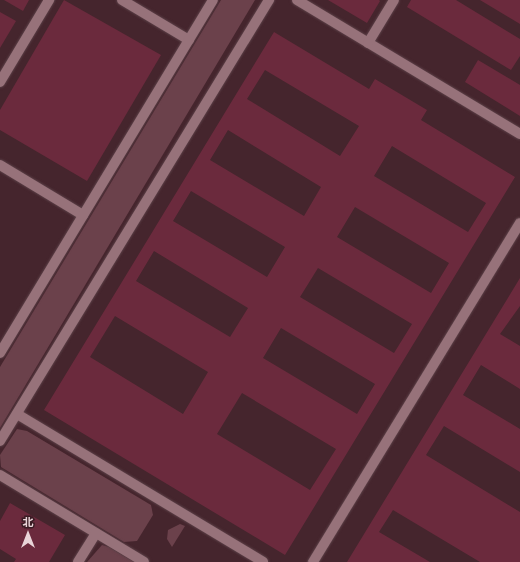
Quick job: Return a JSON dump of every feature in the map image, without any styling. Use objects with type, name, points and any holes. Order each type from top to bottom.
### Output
[{"type":"lane","points":[[0,82],[49,0]]},
{"type":"lane","points":[[122,0],[189,40]]},
{"type":"lane","points":[[0,353],[213,0]]},
{"type":"lane","points":[[0,441],[269,0]]},
{"type":"lane","points":[[298,0],[520,134]]},
{"type":"lane","points":[[368,43],[394,0]]},
{"type":"lane","points":[[0,165],[83,215]]},
{"type":"lane","points":[[313,562],[520,223]]},
{"type":"lane","points":[[16,414],[262,562]]},
{"type":"lane","points":[[0,475],[144,562]]},
{"type":"lane","points":[[78,562],[96,533]]},
{"type":"shaded area","points":[[221,0],[255,0],[0,428],[0,367]]},
{"type":"shaded area","points":[[17,429],[27,431],[151,505],[153,515],[137,541],[124,542],[1,467],[0,455]]},
{"type":"shaded area","points":[[180,524],[185,526],[172,547],[167,539],[168,530]]},
{"type":"shaded area","points":[[102,545],[109,547],[134,562],[87,562]]},
{"type":"building","points":[[4,0],[29,0],[23,11]]},
{"type":"building","points":[[64,0],[161,55],[87,181],[0,130],[0,110]]},
{"type":"building","points":[[328,0],[379,0],[380,1],[367,23]]},
{"type":"building","points":[[411,0],[456,0],[520,39],[520,56],[511,70],[407,7]]},
{"type":"building","points":[[480,0],[520,0],[520,24]]},
{"type":"building","points":[[0,12],[16,21],[0,48]]},
{"type":"building","points":[[274,32],[369,89],[375,79],[427,110],[421,120],[515,177],[285,555],[44,410]],"holes":[[[265,70],[359,126],[340,156],[247,99]],[[228,130],[321,187],[304,216],[210,160]],[[392,146],[486,203],[468,232],[374,176]],[[191,191],[285,247],[267,277],[173,221]],[[355,207],[449,263],[431,293],[337,237]],[[154,251],[248,308],[230,337],[136,281]],[[318,268],[412,324],[394,353],[300,297]],[[115,316],[208,372],[183,414],[90,357]],[[281,328],[375,384],[357,414],[263,358]],[[242,393],[336,449],[310,490],[217,434]]]},
{"type":"building","points":[[478,60],[520,85],[520,116],[465,82]]},
{"type":"building","points":[[520,278],[520,306],[500,334],[520,346],[520,389],[481,365],[463,395],[520,429],[520,472],[444,426],[426,455],[520,512],[520,562],[480,562],[393,510],[379,532],[430,562],[347,562]]},
{"type":"building","points":[[10,503],[65,535],[49,562],[14,562],[16,559],[0,549],[0,521]]}]
